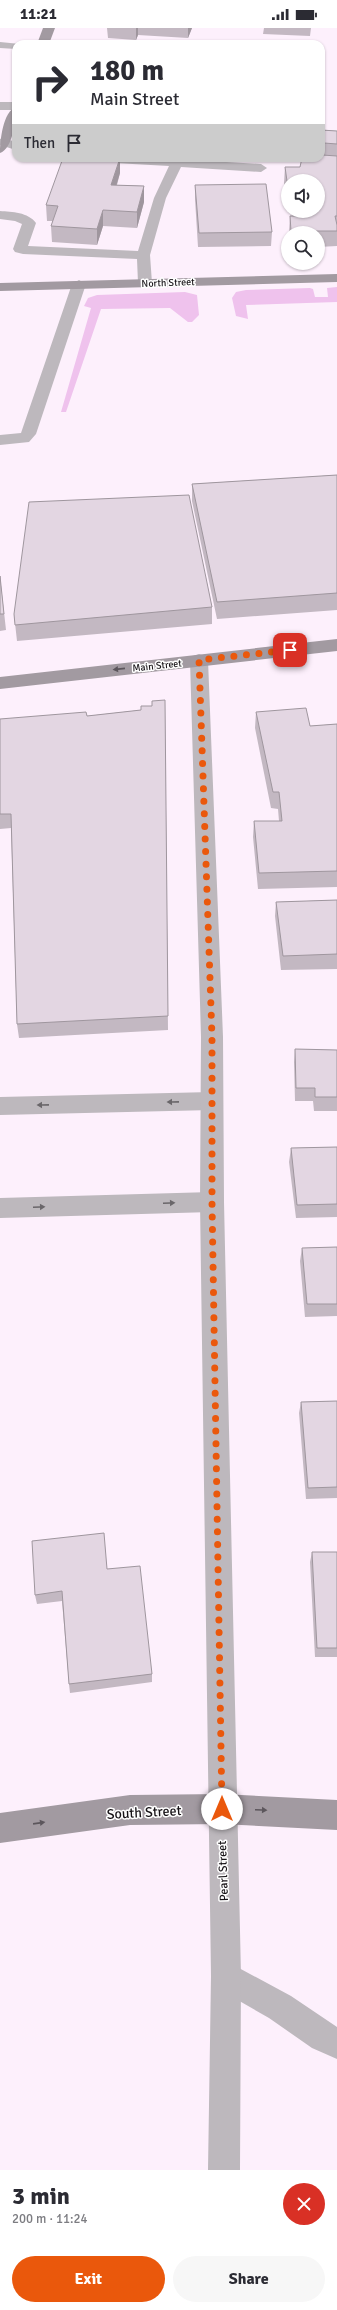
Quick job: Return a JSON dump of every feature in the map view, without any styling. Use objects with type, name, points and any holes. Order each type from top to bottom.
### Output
[{"type":"street","points":[[44,40],[49,28]]},
{"type":"street","points":[[0,45],[12,46]]},
{"type":"street","points":[[0,106],[12,106]]},
{"type":"street","points":[[12,121],[2,145],[12,146]]},
{"type":"street","points":[[161,162],[261,168]]},
{"type":"street","points":[[145,283],[143,255],[160,198],[177,163]]},
{"type":"street","points":[[0,216],[18,217],[29,223],[20,249],[23,250],[143,255]]},
{"type":"street","name":"North Street","points":[[0,287],[337,278]]},
{"type":"street","points":[[0,440],[24,439],[28,434],[79,284]]},
{"type":"street","name":"Main Street","points":[[0,683],[337,645]]},
{"type":"street","name":"Pearl Street","points":[[199,660],[212,1029],[212,1202],[226,1976],[224,2170]]},
{"type":"street","points":[[0,1106],[212,1101]]},
{"type":"street","points":[[0,1208],[212,1202]]},
{"type":"street","name":"South Street","points":[[0,1828],[130,1810],[222,1809],[337,1815]]},
{"type":"street","points":[[226,1976],[280,2007],[323,2037],[337,2043]]},
{"type":"shaded area","points":[[337,287],[337,302],[246,305],[248,319],[236,316],[232,298],[236,292],[246,290],[310,288],[313,289],[315,297],[328,297],[327,288]]},
{"type":"shaded area","points":[[185,292],[197,295],[199,315],[192,322],[188,322],[170,308],[101,309],[66,412],[61,412],[91,308],[84,306],[88,298],[97,295]]},
{"type":"building","points":[[325,130],[337,131],[337,144],[325,143]]},
{"type":"building","points":[[325,155],[337,156],[337,216],[335,216],[337,231],[325,231],[325,226],[291,226],[290,218],[325,218],[325,174],[286,174],[285,167],[300,167],[301,162],[325,162]]},
{"type":"building","points":[[62,162],[119,162],[111,185],[144,186],[137,212],[103,210],[97,229],[51,226],[58,206],[46,205]]},
{"type":"building","points":[[266,184],[272,232],[199,233],[195,185]]},
{"type":"building","points":[[337,475],[337,593],[217,602],[192,484]]},
{"type":"building","points":[[189,495],[212,607],[15,625],[14,614],[29,502]]},
{"type":"building","points":[[0,576],[4,614],[0,614]]},
{"type":"building","points":[[165,700],[168,1016],[17,1024],[11,814],[0,814],[0,719],[86,712],[87,716],[141,710],[141,706],[152,706],[152,701]]},
{"type":"building","points":[[306,708],[310,726],[337,724],[337,871],[259,873],[254,821],[282,821],[279,792],[273,792],[256,712]]},
{"type":"building","points":[[337,900],[337,954],[283,956],[276,902]]},
{"type":"building","points":[[295,1049],[337,1050],[337,1097],[315,1097],[315,1088],[296,1088]]},
{"type":"building","points":[[337,1147],[337,1204],[297,1205],[291,1148]]},
{"type":"building","points":[[337,1247],[337,1304],[307,1304],[302,1248]]},
{"type":"building","points":[[337,1401],[337,1487],[308,1488],[301,1402]]},
{"type":"building","points":[[104,1533],[107,1569],[140,1566],[152,1674],[69,1684],[62,1591],[35,1595],[32,1541]]},
{"type":"building","points":[[312,1552],[337,1552],[337,1648],[317,1648]]},
{"type":"route","points":[[222,1809],[212,1202],[212,1037],[202,696],[199,660],[290,650]]}]
